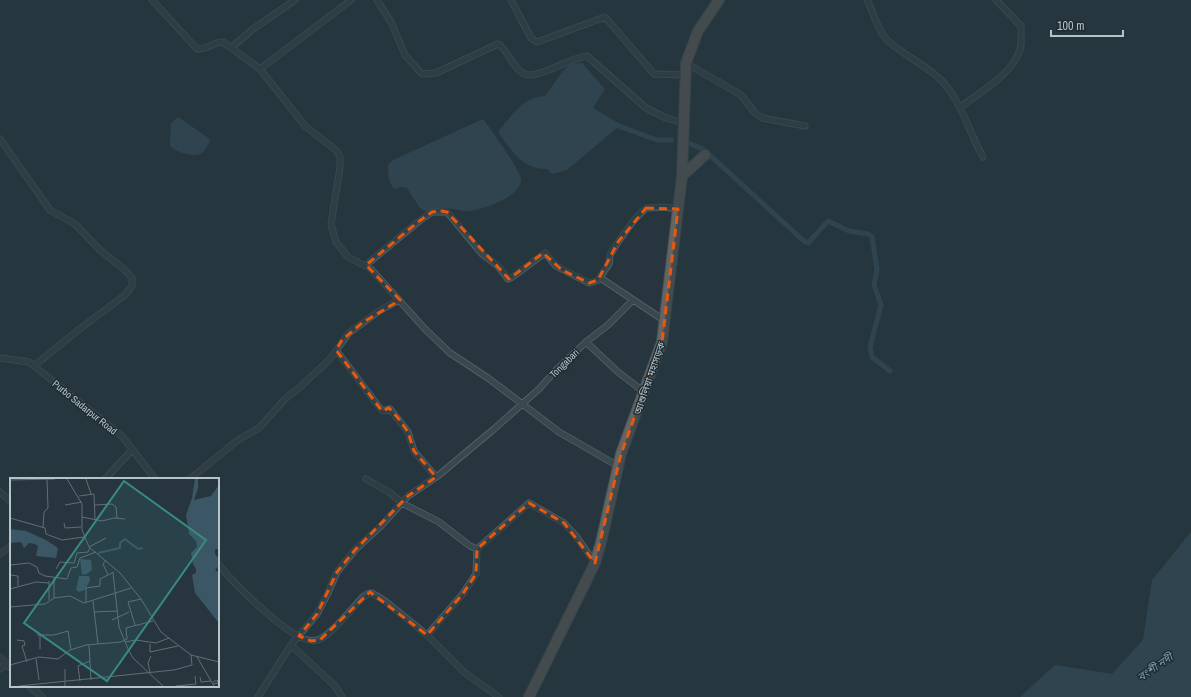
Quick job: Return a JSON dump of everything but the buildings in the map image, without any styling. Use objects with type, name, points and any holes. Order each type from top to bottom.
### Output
[{"type":"highway","name":"আশুলিয়া মহাসড়ক","points":[[529,697],[595,563],[601,543],[618,466],[662,342],[682,176],[686,63],[698,31],[720,0]]},
{"type":"highway","points":[[682,176],[705,155]]},
{"type":"street","points":[[152,0],[197,49],[203,49],[218,42],[223,42],[260,69],[305,126],[337,151],[340,157],[340,168],[332,224],[336,242],[348,257],[371,268],[424,329],[450,353],[522,403],[559,432],[618,466]]},
{"type":"street","points":[[231,48],[253,29],[295,0]]},
{"type":"street","points":[[260,69],[352,0]]},
{"type":"street","points":[[376,0],[391,22],[405,55],[422,74],[436,73],[498,44],[504,49],[510,61],[520,72],[527,75],[542,72],[570,59],[587,56],[620,87],[646,108],[666,118],[684,123]]},
{"type":"street","points":[[511,0],[531,38],[537,42],[605,17],[654,74],[686,75]]},
{"type":"street","points":[[867,0],[881,32],[887,40],[917,60],[948,87],[961,107],[970,131],[983,157]]},
{"type":"street","points":[[961,107],[997,81],[1016,58],[1020,46],[1020,26],[996,0]]},
{"type":"street","points":[[686,63],[741,95],[755,113],[762,118],[805,126]]},
{"type":"street","points":[[0,138],[36,188],[42,201],[50,210],[74,224],[100,250],[126,271],[132,278],[132,286],[125,295],[34,366]]},
{"type":"street","points":[[598,280],[609,264],[610,255],[618,242],[634,220],[646,208],[664,207],[678,209]]},
{"type":"street","points":[[366,265],[432,212],[447,212],[482,254],[498,266],[508,279],[543,253],[556,266],[589,284],[602,279],[665,321]]},
{"type":"street","points":[[191,478],[238,440],[259,428],[281,403],[312,377],[336,350],[342,340],[358,326],[379,310],[399,300]]},
{"type":"street","points":[[586,342],[608,325],[633,300]]},
{"type":"street","name":"Tongabari","points":[[258,697],[291,645],[317,614],[328,593],[336,572],[354,550],[381,526],[408,496],[436,477],[539,389],[556,370],[586,342],[618,372],[644,392]]},
{"type":"street","points":[[336,350],[382,411],[390,409],[398,418],[408,432],[414,451],[436,477]]},
{"type":"street","name":"Purbo Sadarpur Road","points":[[0,358],[29,362],[122,436],[154,478]]},
{"type":"street","points":[[106,478],[132,450]]},
{"type":"street","points":[[366,480],[389,492],[402,503],[439,522],[470,546],[477,549]]},
{"type":"street","points":[[0,492],[10,501]]},
{"type":"street","points":[[427,635],[462,594],[476,574],[477,549],[529,503],[564,523],[576,536],[595,563]]},
{"type":"street","points":[[0,554],[10,547]]},
{"type":"street","points":[[219,565],[251,599],[277,621],[299,636],[310,641],[320,640],[368,593],[385,601],[427,635],[465,673],[499,697]]},
{"type":"street","points":[[291,645],[335,686],[342,697]]},
{"type":"street","points":[[0,658],[9,666],[0,669]]},
{"type":"street","points":[[31,687],[42,697]]},
{"type":"highlighted area","points":[[646,208],[678,209],[662,342],[621,454],[595,563],[564,523],[529,503],[477,549],[476,574],[462,595],[427,635],[370,592],[320,640],[311,641],[299,636],[317,614],[337,572],[355,550],[408,496],[436,477],[414,451],[408,432],[398,418],[389,408],[382,411],[336,350],[342,340],[362,323],[400,300],[366,265],[418,222],[432,212],[441,211],[447,212],[509,279],[543,253],[562,270],[589,283],[598,280],[618,242]]},
{"type":"water","points":[[582,63],[605,89],[593,108],[620,124],[567,170],[552,174],[547,169],[531,166],[518,158],[498,132],[518,108],[530,100],[545,96],[563,71],[570,64]]},
{"type":"water","points":[[178,117],[207,137],[210,141],[200,154],[186,154],[170,146],[171,123]]},
{"type":"water","points":[[483,119],[520,175],[521,179],[519,185],[509,197],[492,205],[476,210],[466,211],[442,208],[427,212],[420,208],[407,188],[401,187],[395,189],[393,187],[389,178],[388,165],[393,160]]},
{"type":"water","name":"বংশী নদী","points":[[1191,532],[1191,697],[1020,697],[1055,665],[1112,674],[1143,640],[1152,580]]},
{"type":"waterway","points":[[619,126],[657,140],[671,140]]},
{"type":"waterway","points":[[686,142],[703,149],[805,242],[808,243],[828,221],[849,231],[868,234],[872,237],[877,269],[874,285],[881,305],[870,347],[872,357],[890,371]]}]
